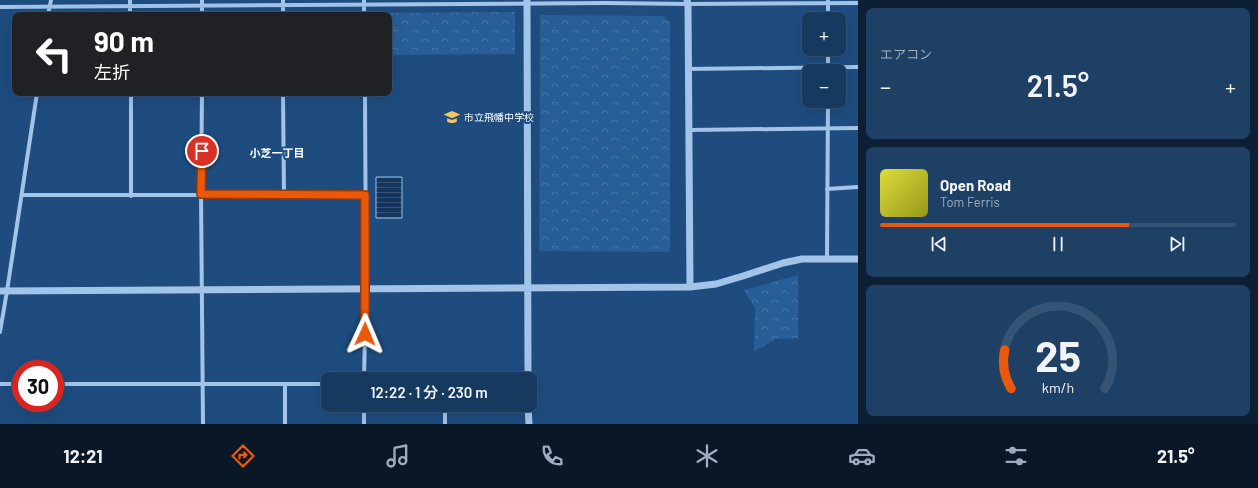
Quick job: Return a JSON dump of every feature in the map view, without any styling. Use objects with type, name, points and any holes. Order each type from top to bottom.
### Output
[{"type":"street","points":[[49,12],[51,0]]},
{"type":"street","points":[[130,0],[130,12]]},
{"type":"street","points":[[202,0],[202,12]]},
{"type":"street","points":[[0,7],[202,6],[283,2],[605,1],[858,3]]},
{"type":"street","points":[[526,2],[528,372]]},
{"type":"street","points":[[688,2],[690,287]]},
{"type":"street","points":[[846,68],[858,67]]},
{"type":"street","points":[[688,70],[802,69]]},
{"type":"street","points":[[0,332],[4,291],[22,194],[37,96]]},
{"type":"street","points":[[131,96],[131,196]]},
{"type":"street","points":[[202,96],[201,194],[203,424]]},
{"type":"street","points":[[283,96],[284,194]]},
{"type":"street","points":[[364,372],[366,289],[365,96]]},
{"type":"street","points":[[827,258],[828,108]]},
{"type":"street","points":[[689,130],[858,128]]},
{"type":"street","points":[[827,189],[858,187]]},
{"type":"street","points":[[22,194],[131,196],[201,194],[365,195]]},
{"type":"street","points":[[4,291],[690,287],[716,284],[783,263],[802,259],[858,259]]},
{"type":"street","points":[[0,384],[12,384]]},
{"type":"street","points":[[64,384],[321,384]]},
{"type":"street","points":[[285,384],[285,424]]},
{"type":"street","points":[[364,412],[364,424]]},
{"type":"street","points":[[445,412],[445,424]]},
{"type":"street","points":[[528,412],[529,424]]},
{"type":"green space","points":[[515,12],[515,54],[392,55],[392,13]]},
{"type":"green space","points":[[540,15],[664,16],[670,22],[670,252],[539,251]]},
{"type":"green space","points":[[798,275],[798,338],[776,339],[754,351],[755,308],[744,290]]},
{"type":"shaded area","points":[[376,177],[402,177],[402,218],[376,218]]},
{"type":"place","name":"市立飛幡中学校","points":[[452,117]]},
{"type":"district","name":"小芝一丁目","points":[[277,152]]},
{"type":"route","points":[[202,151],[201,194],[365,195],[365,334]]}]
